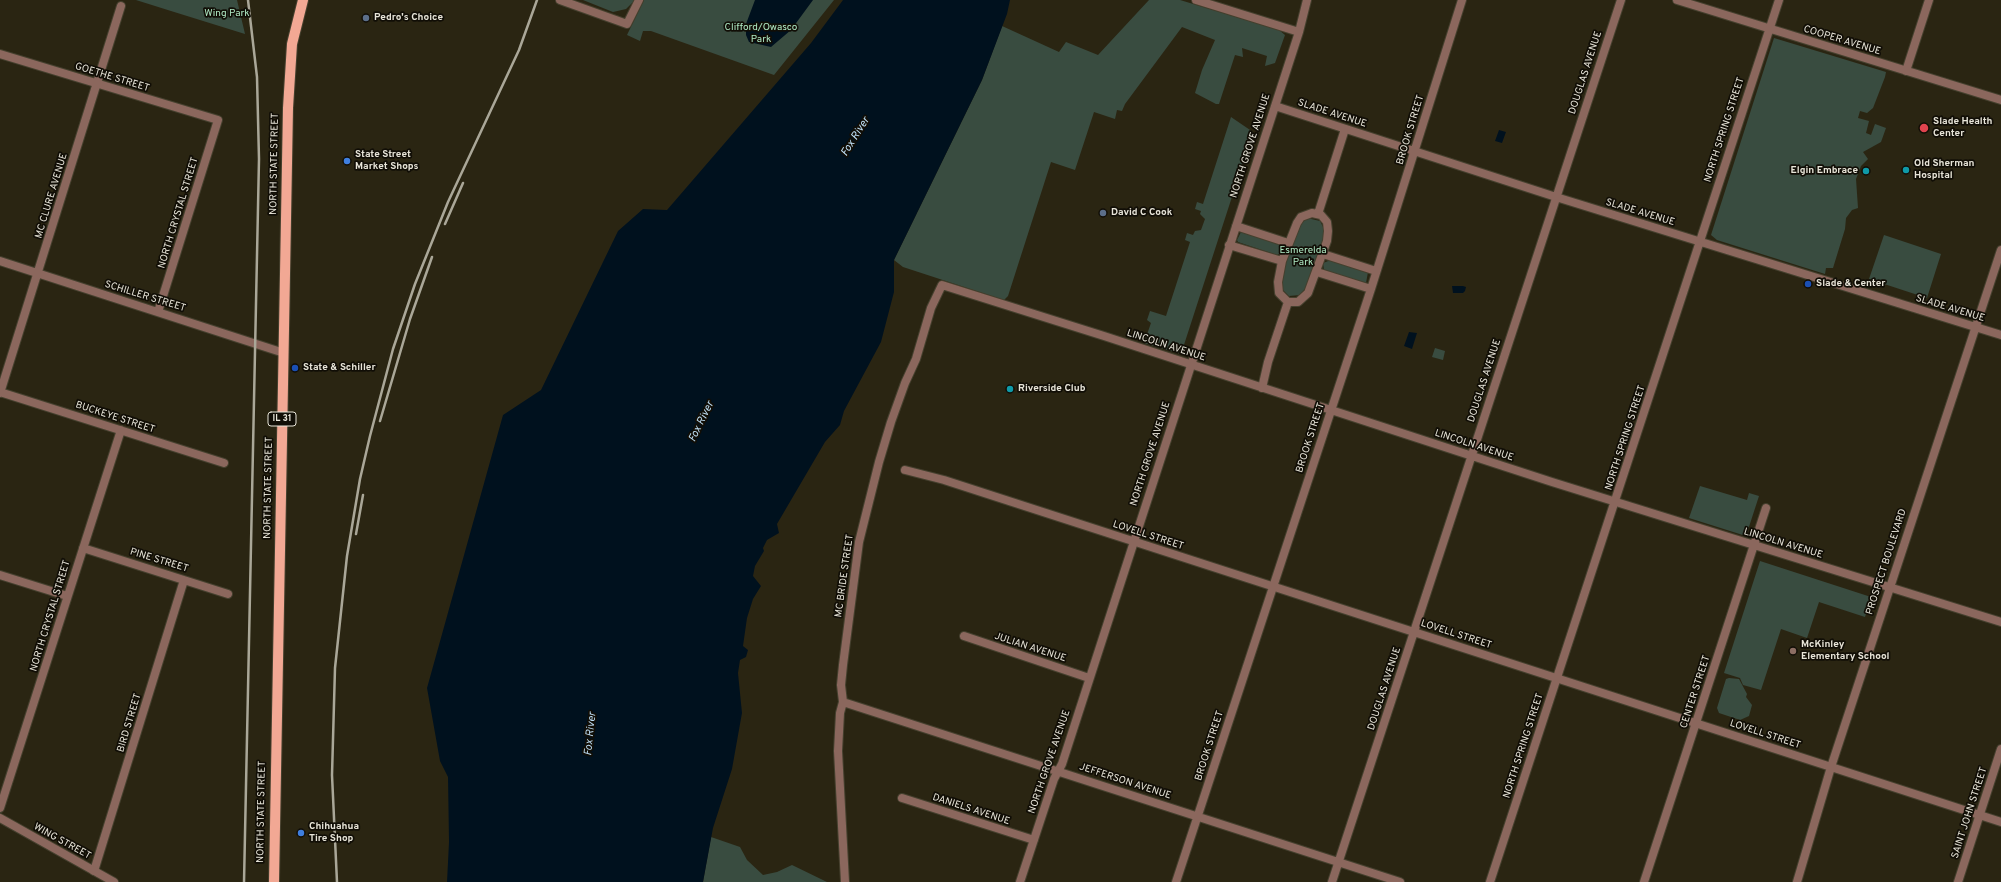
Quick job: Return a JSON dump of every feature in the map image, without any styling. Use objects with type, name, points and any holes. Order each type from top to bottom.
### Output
[{"type":"main road","name":"NORTH STATE STREET","points":[[274,882],[290,65],[294,30],[303,0]]},
{"type":"street","points":[[560,0],[627,24],[639,0]]},
{"type":"street","points":[[1196,0],[1299,32]]},
{"type":"street","name":"NORTH GROVE AVENUE","points":[[1020,882],[1089,678],[1299,32],[1307,0]]},
{"type":"street","name":"BROOK STREET","points":[[1176,882],[1371,289],[1462,0]]},
{"type":"street","name":"DOUGLAS AVENUE","points":[[1332,882],[1621,0]]},
{"type":"street","name":"COOPER AVENUE","points":[[1677,0],[2001,100]]},
{"type":"street","name":"NORTH SPRING STREET","points":[[1490,882],[1558,678],[1778,0]]},
{"type":"street","points":[[1906,71],[1929,0]]},
{"type":"street","name":"MC CLURE AVENUE","points":[[0,393],[122,6]]},
{"type":"street","name":"GOETHE STREET","points":[[0,54],[218,120]]},
{"type":"street","name":"SLADE AVENUE","points":[[1275,106],[1556,197],[2001,335]]},
{"type":"street","name":"NORTH CRYSTAL STREET","points":[[158,312],[218,120]]},
{"type":"street","points":[[1318,214],[1345,129]]},
{"type":"street","points":[[1312,213],[1318,214],[1325,219],[1328,227],[1328,237],[1317,272],[1311,288],[1305,297],[1298,302],[1288,302],[1279,293],[1278,282],[1282,261],[1288,243],[1294,228],[1301,217],[1312,213]]},
{"type":"street","points":[[1236,226],[1288,243]]},
{"type":"street","points":[[1229,245],[1282,261]]},
{"type":"street","name":"PROSPECT BOULEVARD","points":[[1797,882],[1831,767],[2001,250]]},
{"type":"street","points":[[1323,254],[1376,271]]},
{"type":"street","name":"SCHILLER STREET","points":[[0,261],[284,353]]},
{"type":"street","points":[[1317,272],[1371,289]]},
{"type":"street","name":"LINCOLN AVENUE","points":[[942,285],[1615,502],[2001,622]]},
{"type":"street","name":"MC BRIDE STREET","points":[[845,882],[838,751],[840,714],[843,702],[841,685],[843,665],[859,542],[868,502],[893,416],[905,383],[916,359],[931,308],[942,285]]},
{"type":"street","points":[[1262,388],[1268,362],[1288,302]]},
{"type":"street","name":"BUCKEYE STREET","points":[[0,393],[224,463]]},
{"type":"street","name":"NORTH CRYSTAL STREET","points":[[0,808],[121,430]]},
{"type":"street","name":"LOVELL STREET","points":[[905,470],[944,480],[2001,822]]},
{"type":"street","name":"CENTER STREET","points":[[1644,882],[1766,508]]},
{"type":"street","name":"PINE STREET","points":[[83,548],[228,594]]},
{"type":"street","points":[[0,575],[67,596]]},
{"type":"street","name":"BIRD STREET","points":[[94,871],[184,580]]},
{"type":"street","name":"JULIAN AVENUE","points":[[964,636],[1089,678]]},
{"type":"street","name":"JEFFERSON AVENUE","points":[[843,702],[1400,882]]},
{"type":"street","name":"SAINT JOHN STREET","points":[[1958,882],[2001,749]]},
{"type":"street","name":"DANIELS AVENUE","points":[[902,798],[1034,840]]},
{"type":"street","name":"WING STREET","points":[[0,818],[114,882]]},
{"type":"green space","name":"Wing Park","points":[[136,0],[237,0],[245,34],[171,11]]},
{"type":"green space","points":[[583,0],[636,0],[635,4],[632,3],[626,9],[613,12]]},
{"type":"green space","name":"Clifford/Owasco Park","points":[[644,0],[834,0],[774,75],[651,31],[643,31],[640,41],[627,35]]},
{"type":"green space","points":[[1149,0],[1180,0],[1279,30],[1285,35],[1275,63],[1265,66],[1267,56],[1242,48],[1243,57],[1235,55],[1219,104],[1216,104],[1195,93],[1202,70],[1215,40],[1182,27],[1125,104],[1122,111],[1117,110],[1115,119],[1094,112],[1075,170],[1051,162],[1008,296],[1004,300],[903,267],[894,260],[982,80],[1002,26],[1059,52],[1066,42],[1098,55]]},
{"type":"green space","points":[[1774,38],[1886,72],[1873,108],[1867,113],[1860,111],[1858,118],[1869,121],[1866,133],[1871,135],[1875,124],[1886,128],[1881,142],[1863,152],[1868,159],[1861,166],[1856,179],[1858,208],[1852,210],[1846,218],[1845,229],[1833,268],[1826,268],[1825,274],[1717,240],[1711,235]]},
{"type":"green space","points":[[1231,117],[1253,132],[1181,354],[1144,343],[1151,323],[1147,320],[1150,311],[1166,316],[1190,242],[1185,240],[1187,233],[1193,235],[1195,231],[1201,230],[1205,219],[1200,214],[1201,211],[1195,209],[1197,202],[1203,204]]},
{"type":"green space","name":"Esmerelda Park","points":[[1307,218],[1320,221],[1325,231],[1324,237],[1309,284],[1300,295],[1289,296],[1282,289],[1284,268],[1299,226]]},
{"type":"green space","points":[[1241,232],[1281,244],[1279,254],[1277,255],[1238,242],[1237,240]]},
{"type":"green space","points":[[1884,235],[1941,254],[1927,298],[1869,279]]},
{"type":"green space","points":[[1331,260],[1368,272],[1366,283],[1324,270],[1323,263]]},
{"type":"green space","points":[[1435,348],[1445,351],[1443,360],[1432,357]]},
{"type":"green space","points":[[1700,486],[1747,500],[1749,493],[1759,496],[1746,536],[1689,518]]},
{"type":"green space","points":[[1760,561],[1871,597],[1865,617],[1819,602],[1807,638],[1781,629],[1761,690],[1743,685],[1740,678],[1724,673]]},
{"type":"green space","points":[[1726,679],[1739,679],[1747,694],[1746,697],[1752,705],[1749,716],[1740,720],[1719,713],[1717,708]]},
{"type":"green space","points":[[711,837],[740,847],[747,860],[763,875],[777,872],[792,865],[827,882],[703,882]]},
{"type":"water","points":[[755,0],[813,0],[791,30],[771,47],[749,42],[746,35],[746,24]]},
{"type":"water","name":"Fox River","points":[[843,0],[1010,0],[1007,14],[982,80],[894,260],[894,292],[881,342],[844,411],[840,425],[825,442],[777,524],[779,533],[767,540],[763,548],[764,551],[755,566],[753,576],[761,586],[753,599],[747,618],[743,646],[748,650],[746,657],[740,660],[738,673],[742,713],[732,769],[713,828],[703,882],[447,882],[449,842],[448,777],[440,761],[427,688],[503,415],[541,390],[618,231],[643,209],[667,210],[811,43]]},
{"type":"water","points":[[1499,130],[1506,132],[1502,143],[1495,141]]},
{"type":"water","points":[[1452,286],[1466,287],[1463,293],[1453,293]]},
{"type":"water","points":[[1409,332],[1417,333],[1412,349],[1404,346]]},
{"type":"railway","points":[[244,882],[259,159],[257,77],[248,0]]},
{"type":"railway","points":[[337,882],[332,775],[335,668],[347,556],[360,479],[393,349],[415,284],[448,202],[519,50],[537,0]]},
{"type":"railway","points":[[445,224],[463,183]]},
{"type":"railway","points":[[380,421],[410,319],[432,257]]},
{"type":"railway","points":[[356,534],[363,495]]},
{"type":"place","name":"Pedro's Choice","points":[[366,18]]},
{"type":"place","name":"Slade Health Center","points":[[1924,128]]},
{"type":"place","name":"State Street Market Shops","points":[[347,161]]},
{"type":"place","name":"Old Sherman Hospital","points":[[1906,170]]},
{"type":"place","name":"Elgin Embrace","points":[[1866,171]]},
{"type":"place","name":"David C Cook","points":[[1103,213]]},
{"type":"place","name":"Slade & Center","points":[[1808,284]]},
{"type":"place","name":"State & Schiller","points":[[295,368]]},
{"type":"place","name":"Riverside Club","points":[[1010,389]]},
{"type":"place","name":"McKinley Elementary School","points":[[1793,651]]},
{"type":"place","name":"Chihuahua Tire Shop","points":[[301,833]]}]
